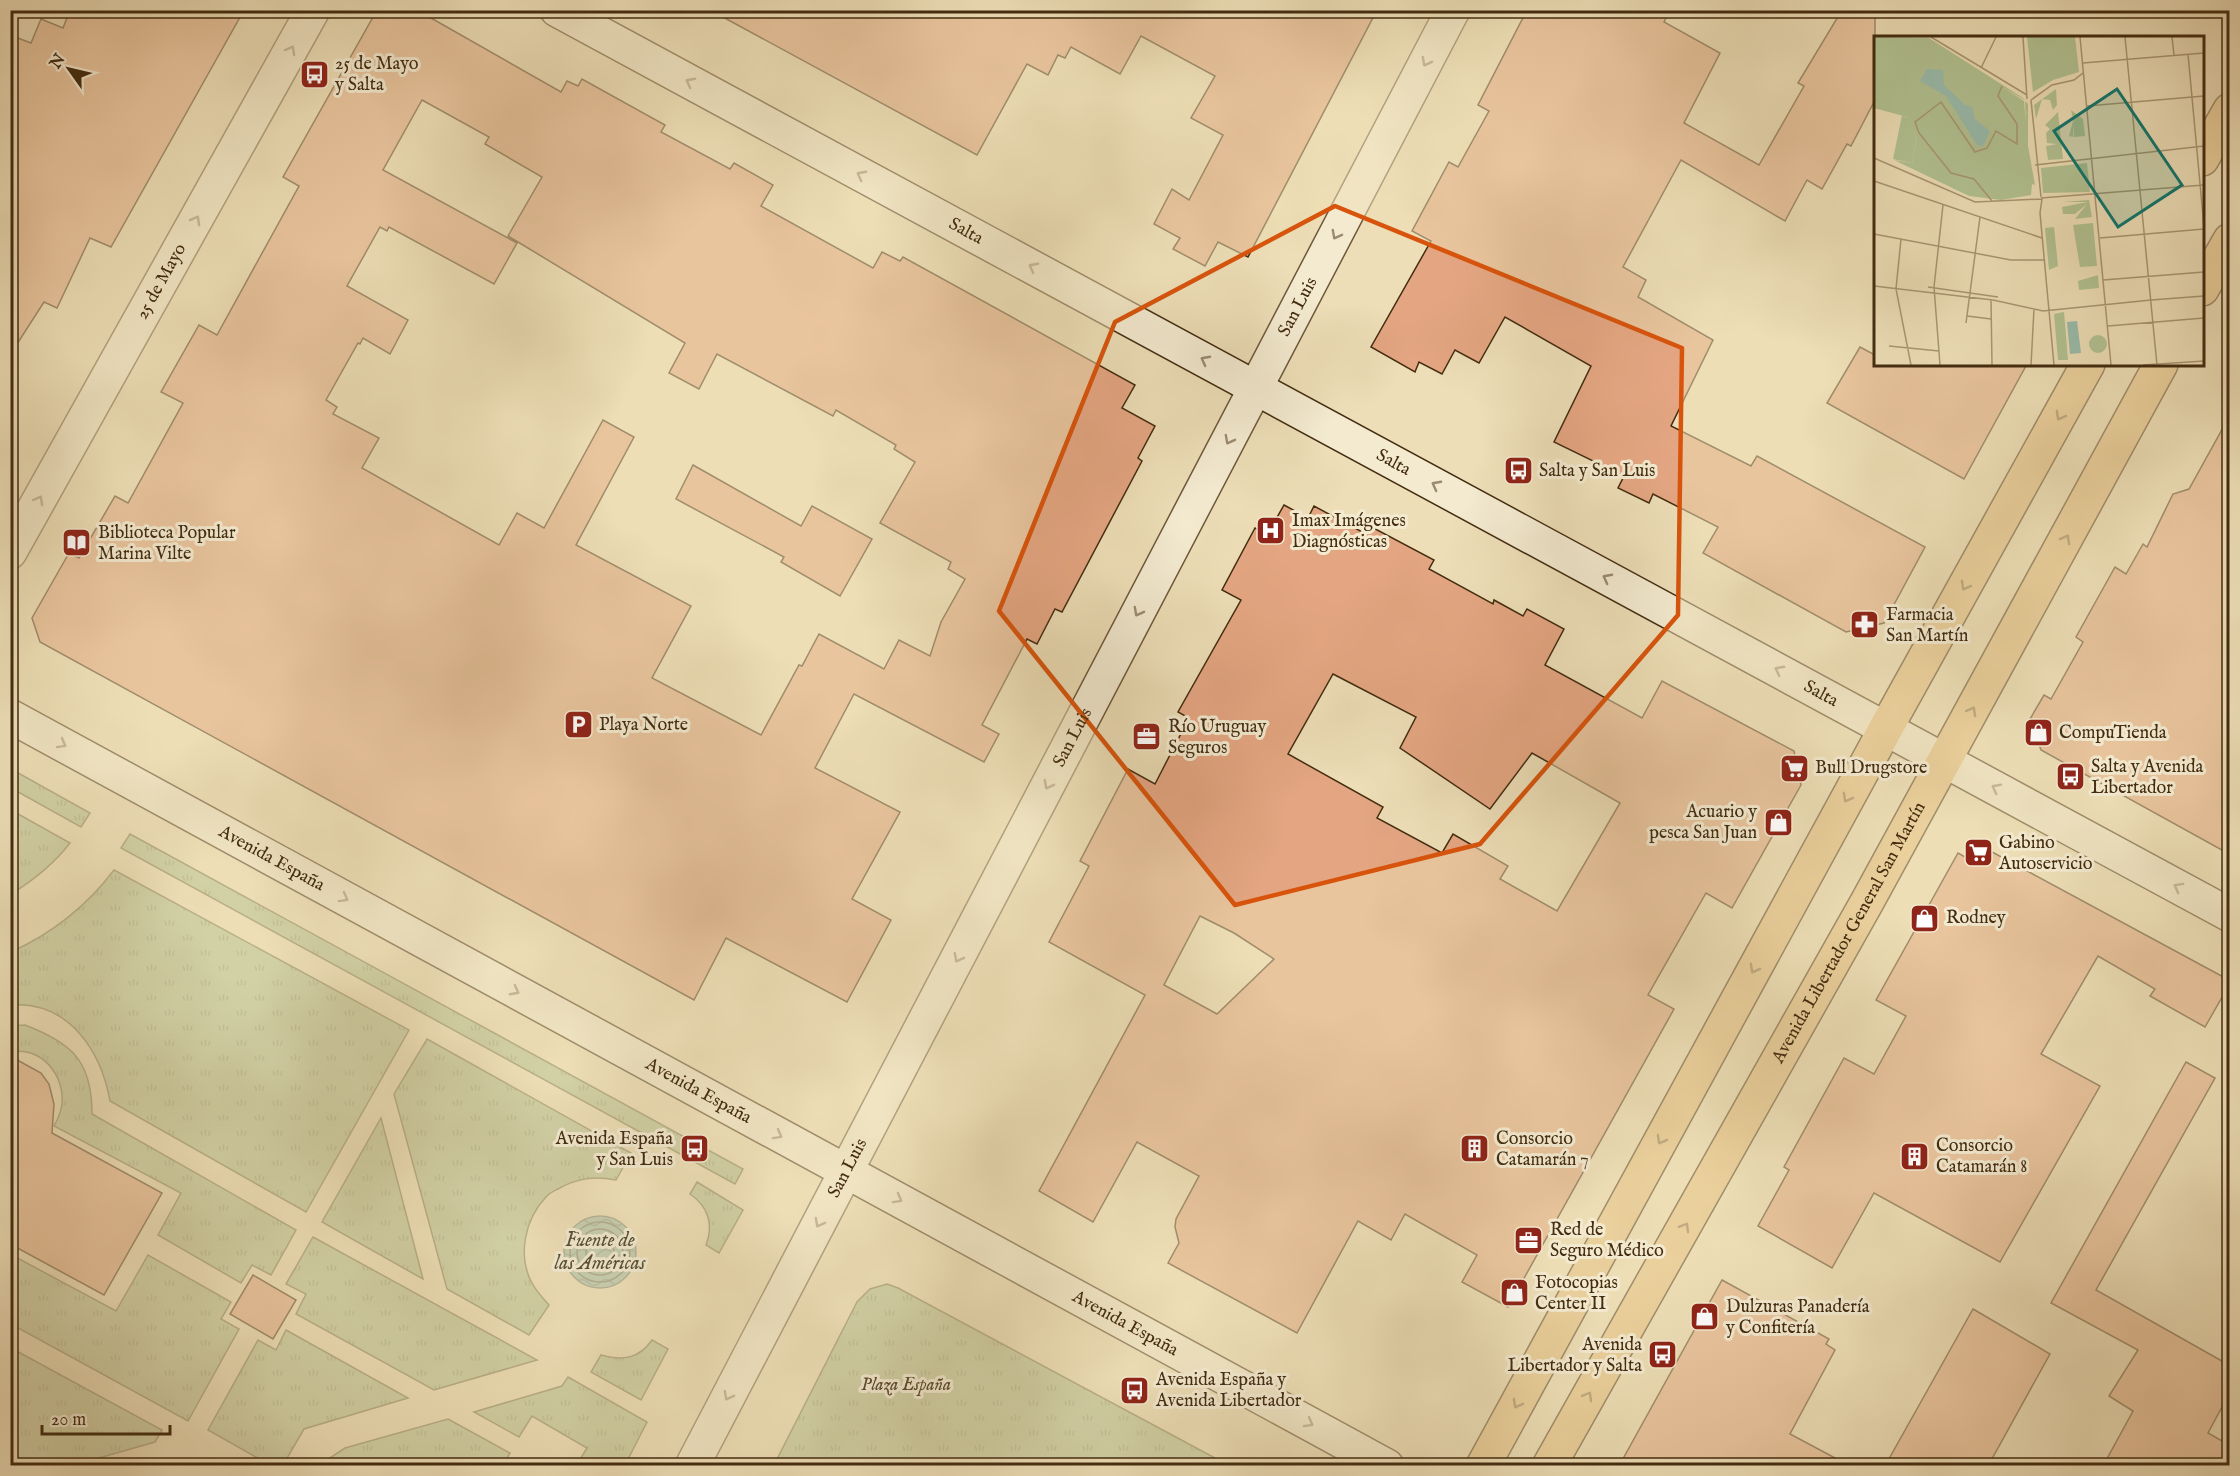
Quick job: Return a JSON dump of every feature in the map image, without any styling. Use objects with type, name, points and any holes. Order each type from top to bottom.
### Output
[{"type":"main road","name":"25 de Mayo","points":[[10,552],[313,10]]},
{"type":"main road","name":"Salta","points":[[557,10],[2229,915]]},
{"type":"main road","name":"San Luis","points":[[692,1466],[1453,10]]},
{"type":"main road","points":[[2204,155],[2229,110]]},
{"type":"main road","points":[[2204,285],[2229,240]]},
{"type":"main road","points":[[1483,1466],[1886,728],[2087,366]]},
{"type":"main road","name":"Avenida Libertador General San Martín","points":[[1549,1466],[1737,1135],[2160,366]]},
{"type":"main road","name":"Avenida España","points":[[10,716],[1387,1466]]},
{"type":"highlighted area","points":[[1335,206],[1682,348],[1678,615],[1480,844],[1235,905],[999,611],[1115,322]]},
{"type":"green space","points":[[11,769],[90,813],[81,827],[11,788]]},
{"type":"green space","points":[[11,810],[70,843],[43,872],[11,894]]},
{"type":"green space","points":[[130,834],[743,1169],[735,1184],[121,848]]},
{"type":"green space","points":[[114,870],[409,1030],[306,1212],[110,1101],[99,1064],[79,1033],[65,1020],[50,1011],[32,1006],[11,1005],[11,952],[68,918],[92,896]]},
{"type":"green space","points":[[25,1025],[55,1039],[76,1056],[88,1080],[92,1114],[296,1230],[271,1275],[252,1265],[241,1283],[158,1235],[181,1193],[54,1126],[62,1104],[60,1083],[55,1073],[41,1058],[22,1051],[11,1052],[11,1026]]},
{"type":"green space","points":[[427,1039],[631,1153],[616,1180],[586,1179],[565,1185],[547,1196],[533,1216],[526,1238],[525,1261],[532,1283],[549,1305],[529,1335],[447,1289],[394,1094]]},
{"type":"green space","points":[[381,1118],[423,1279],[322,1222]]},
{"type":"green space","points":[[697,1182],[743,1210],[719,1253],[706,1245],[709,1230],[708,1216],[701,1204],[690,1194]]},
{"type":"green space","points":[[313,1237],[537,1360],[434,1390],[296,1314],[306,1294],[286,1284]]},
{"type":"green space","points":[[10,1254],[116,1311],[148,1255],[231,1302],[221,1319],[239,1329],[188,1421],[11,1324]]},
{"type":"green space","name":"Plaza España","points":[[887,1284],[1228,1465],[774,1465],[857,1302],[870,1289]]},
{"type":"green space","points":[[286,1330],[408,1398],[304,1429],[283,1465],[270,1465],[208,1430],[258,1340],[276,1350]]},
{"type":"green space","points":[[652,1340],[668,1349],[641,1400],[591,1372],[601,1355],[616,1358],[630,1357],[642,1351]]},
{"type":"green space","points":[[11,1348],[162,1430],[155,1442],[74,1465],[11,1465]]},
{"type":"green space","points":[[568,1377],[647,1422],[625,1465],[578,1463],[587,1448],[532,1416],[519,1437],[474,1412],[562,1386]]},
{"type":"green space","points":[[448,1419],[510,1453],[503,1465],[319,1465],[345,1448]]},
{"type":"water","name":"Fuente de las Américas","points":[[600,1216],[614,1219],[626,1226],[633,1238],[636,1252],[633,1266],[626,1278],[614,1285],[600,1288],[586,1285],[574,1278],[567,1266],[564,1252],[567,1238],[574,1226],[586,1219]]},
{"type":"building","points":[[70,10],[244,10],[111,247],[90,238],[57,308],[44,302],[10,355],[10,35],[31,43],[41,19],[63,28]]},
{"type":"building","points":[[377,10],[417,10],[561,92],[567,81],[578,86],[582,79],[665,125],[661,132],[730,169],[734,163],[773,185],[761,206],[873,268],[882,252],[900,261],[903,257],[1135,385],[1122,408],[1155,426],[1138,458],[1142,461],[1062,612],[1055,609],[1037,644],[1027,639],[982,725],[999,734],[984,762],[854,694],[815,768],[900,812],[852,899],[891,920],[847,1002],[726,938],[694,1000],[40,642],[32,618],[69,553],[79,558],[115,496],[128,503],[183,403],[161,392],[199,325],[217,335],[299,186],[283,177]],"holes":[[[422,100],[489,137],[485,144],[542,177],[508,236],[685,343],[669,373],[699,389],[717,354],[833,416],[836,410],[896,445],[894,449],[915,462],[880,523],[951,562],[948,569],[965,579],[941,622],[930,656],[899,640],[884,669],[819,634],[802,666],[799,665],[761,735],[652,678],[691,606],[576,545],[634,437],[603,420],[544,528],[517,513],[499,545],[362,468],[379,438],[333,414],[337,407],[326,400],[363,338],[390,354],[408,320],[347,286],[380,227],[387,231],[389,227],[494,284],[517,243],[383,170]]]},
{"type":"building","points":[[710,10],[1377,10],[1248,257],[1218,242],[1205,266],[1173,249],[1180,238],[1154,224],[1172,189],[1189,200],[1223,135],[1191,118],[1215,76],[1141,36],[1120,74],[1071,47],[1065,58],[1058,55],[1048,75],[1027,64],[977,155]]},
{"type":"building","points":[[1527,10],[1670,10],[1664,22],[1720,53],[1684,123],[1759,165],[1804,86],[1798,83],[1842,10],[1875,10],[1874,102],[1851,146],[1847,144],[1822,189],[1807,180],[1785,221],[1681,160],[1623,267],[1646,280],[1638,297],[1713,340],[1671,426],[1751,466],[1757,456],[1925,547],[1884,623],[1846,632],[1703,553],[1718,527],[1653,494],[1649,503],[1618,488],[1624,476],[1554,442],[1591,366],[1505,317],[1479,363],[1455,350],[1442,374],[1419,362],[1415,372],[1371,347],[1431,241],[1412,231],[1449,162],[1458,167],[1489,111],[1478,105]]},
{"type":"building","points":[[1860,347],[1874,354],[1874,366],[2026,366],[1964,479],[1827,403]]},
{"type":"building","points":[[2229,417],[2229,854],[2041,750],[2030,719],[2044,695],[2051,699],[2083,642],[2076,637],[2115,567],[2126,574],[2143,544],[2147,547],[2173,494],[2189,489]]},
{"type":"building","points":[[693,465],[801,526],[812,506],[872,539],[840,596],[781,562],[784,557],[676,499]]},
{"type":"building","points":[[1284,505],[1308,518],[1314,506],[1362,532],[1366,524],[1434,560],[1429,569],[1493,604],[1494,600],[1523,616],[1527,609],[1564,629],[1545,665],[1642,718],[1662,681],[1794,751],[1801,785],[1732,908],[1706,893],[1648,995],[1674,1009],[1508,1307],[1462,1282],[1477,1255],[1405,1214],[1391,1240],[1358,1221],[1297,1333],[1168,1263],[1179,1243],[1175,1227],[1176,1219],[1199,1176],[1137,1142],[1093,1222],[1039,1191],[1145,995],[1049,942],[1089,866],[1080,861],[1128,769],[1155,784],[1189,718],[1178,712],[1241,600],[1222,590],[1255,528],[1267,535]],"holes":[[[1333,674],[1416,717],[1400,748],[1490,809],[1532,753],[1620,803],[1557,911],[1500,879],[1508,866],[1453,834],[1442,853],[1377,818],[1383,807],[1288,754]],[[1200,916],[1234,933],[1274,959],[1217,1014],[1164,985]]]},
{"type":"building","points":[[1981,846],[2229,980],[2229,985],[2205,1027],[2150,996],[2155,989],[2098,956],[2041,1054],[2100,1086],[2000,1262],[1874,1193],[1832,1268],[1758,1226],[1789,1170],[1784,1167],[1844,1058],[1874,1074],[1906,1016],[1876,1000],[1958,853],[1972,861]]},
{"type":"building","points":[[10,1056],[41,1073],[49,1084],[54,1104],[52,1133],[162,1193],[104,1295],[10,1244]]},
{"type":"building","points":[[2186,1062],[2215,1078],[2096,1290],[2229,1365],[2229,1394],[2208,1433],[2229,1445],[2229,1466],[2103,1466],[2133,1411],[2109,1396],[2138,1350],[2051,1303]]},
{"type":"building","points":[[253,1275],[296,1300],[273,1339],[230,1314]]},
{"type":"building","points":[[1722,1280],[1829,1339],[1826,1344],[1835,1350],[1790,1434],[1850,1466],[1619,1466]]},
{"type":"building","points":[[1973,1309],[2050,1354],[1988,1466],[1885,1466]]},
{"type":"place","name":"25 de Mayo y Salta","points":[[314,74]]},
{"type":"place","name":"Salta y San Luis","points":[[1518,471]]},
{"type":"place","name":"Imax Imágenes Diagnósticas","points":[[1271,531]]},
{"type":"place","name":"Biblioteca Popular Marina Vilte","points":[[77,543]]},
{"type":"place","name":"Farmacia San Martín","points":[[1865,625]]},
{"type":"place","name":"Playa Norte","points":[[578,725]]},
{"type":"place","name":"CompuTienda","points":[[2038,733]]},
{"type":"place","name":"Río Uruguay Seguros","points":[[1147,737]]},
{"type":"place","name":"Bull Drugstore","points":[[1794,768]]},
{"type":"place","name":"Salta y Avenida Libertador","points":[[2070,777]]},
{"type":"place","name":"Acuario y pesca San Juan","points":[[1778,822]]},
{"type":"place","name":"Gabino Autoservicio","points":[[1978,853]]},
{"type":"place","name":"Rodney","points":[[1925,918]]},
{"type":"place","name":"Avenida España y San Luis","points":[[694,1149]]},
{"type":"place","name":"Consorcio Catamarán 7","points":[[1475,1149]]},
{"type":"place","name":"Consorcio Catamarán 8","points":[[1915,1156]]},
{"type":"place","name":"Red de Seguro Médico","points":[[1529,1240]]},
{"type":"place","name":"Fotocopias Center II","points":[[1514,1293]]},
{"type":"place","name":"Dulzuras Panadería y Confitería","points":[[1705,1317]]},
{"type":"place","name":"Avenida Libertador y Salta","points":[[1663,1355]]},
{"type":"place","name":"Avenida España y Avenida Libertador","points":[[1135,1390]]}]
